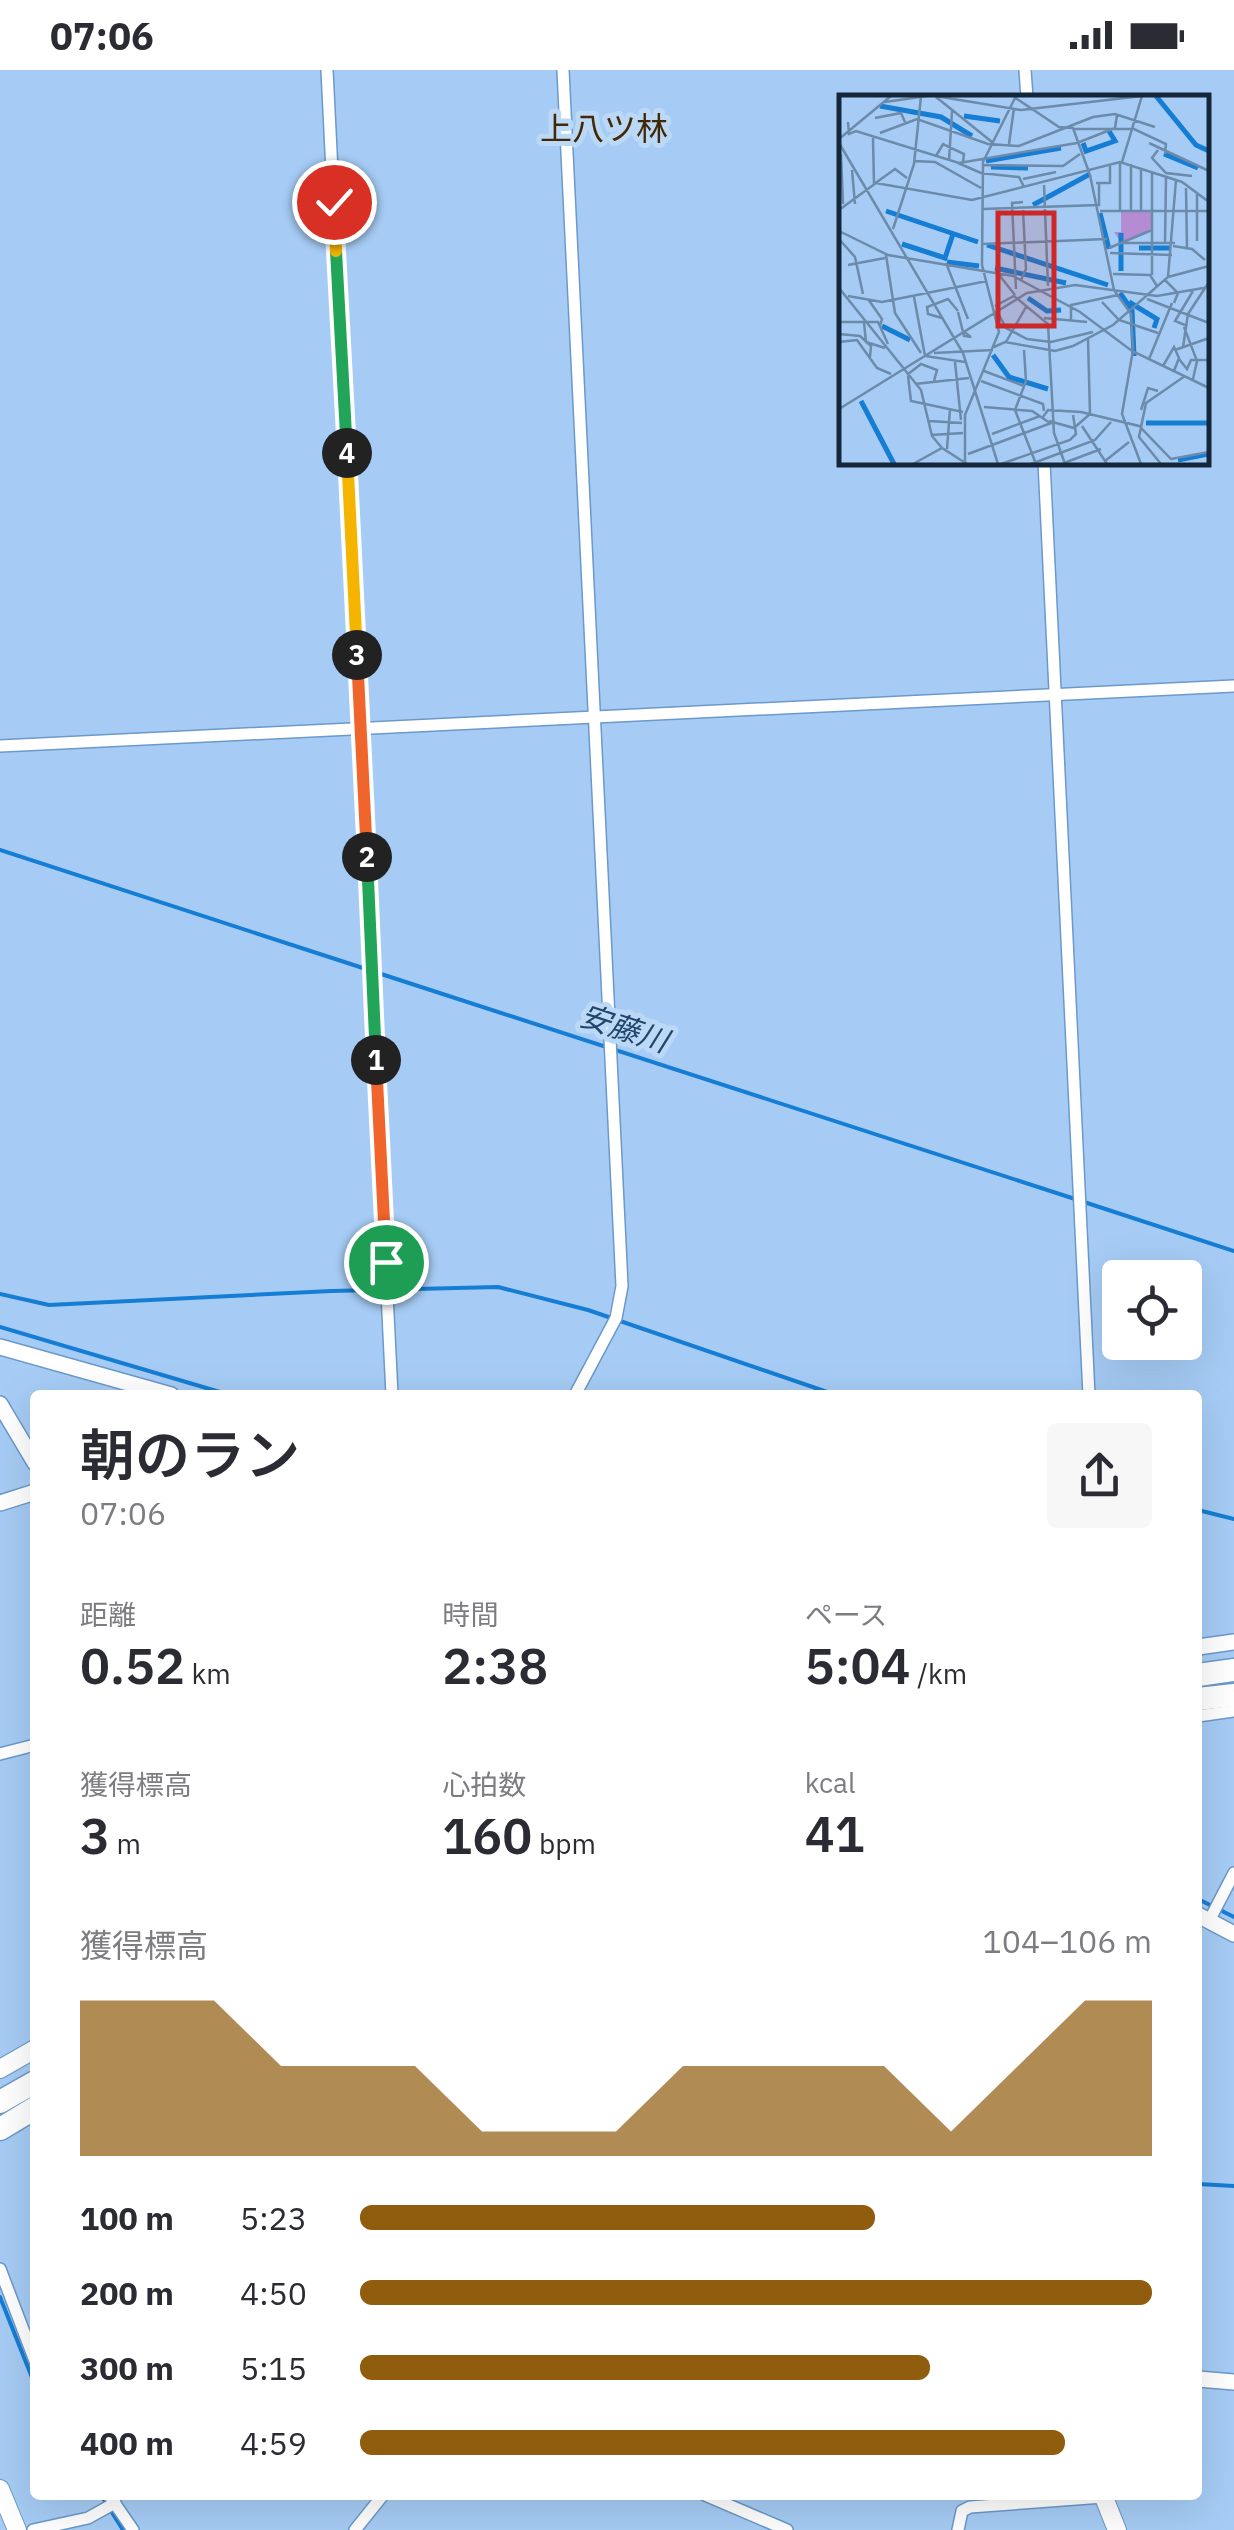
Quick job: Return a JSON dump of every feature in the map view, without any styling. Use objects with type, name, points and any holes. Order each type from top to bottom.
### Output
[{"type":"highway","points":[[1202,1674],[1234,1670]]},
{"type":"highway","points":[[1202,1699],[1234,1695]]},
{"type":"highway","points":[[0,2102],[30,2085]]},
{"type":"highway","points":[[0,2129],[30,2111]]},
{"type":"main road","points":[[0,2068],[30,2052]]},
{"type":"main road","points":[[0,2489],[18,2530]]},
{"type":"main road","points":[[1105,2500],[1116,2530]]},
{"type":"street","points":[[327,70],[392,1390]]},
{"type":"street","points":[[563,70],[622,1286],[616,1318],[579,1390]]},
{"type":"street","points":[[1025,70],[1027,95]]},
{"type":"street","points":[[1044,465],[1089,1390]]},
{"type":"street","points":[[0,746],[1234,686]]},
{"type":"street","points":[[0,1346],[154,1390]]},
{"type":"street","points":[[0,1404],[30,1455]]},
{"type":"street","points":[[0,1503],[30,1494]]},
{"type":"street","points":[[1202,1646],[1234,1642]]},
{"type":"street","points":[[1202,1715],[1234,1711]]},
{"type":"street","points":[[0,1754],[30,1746]]},
{"type":"street","points":[[1234,1873],[1203,1918],[1234,1934]]},
{"type":"street","points":[[0,2270],[30,2348]]},
{"type":"street","points":[[1202,2379],[1234,2382]]},
{"type":"street","points":[[355,2530],[379,2500]]},
{"type":"street","points":[[717,2500],[787,2530]]},
{"type":"street","points":[[958,2530],[962,2511],[970,2507],[1055,2500]]},
{"type":"street","points":[[33,2530],[88,2518],[110,2503],[133,2530]]},
{"type":"waterway","name":"安藤川","points":[[0,850],[366,969]]},
{"type":"waterway","name":"安藤川","points":[[375,972],[1075,1199]]},
{"type":"waterway","name":"安藤川","points":[[1084,1202],[1234,1251]]},
{"type":"waterway","points":[[0,1294],[49,1305],[498,1287],[588,1310],[821,1390]]},
{"type":"waterway","points":[[0,1327],[213,1390]]},
{"type":"waterway","points":[[1202,1511],[1234,1519]]},
{"type":"waterway","points":[[1202,1901],[1212,1906]]},
{"type":"waterway","points":[[1220,1910],[1234,1917]]},
{"type":"waterway","points":[[1202,2184],[1234,2186]]},
{"type":"waterway","points":[[0,2297],[30,2372]]},
{"type":"waterway","points":[[104,2500],[123,2530]]},
{"type":"district","name":"上八ツ林","points":[[604,129]]},
{"type":"route","points":[[334,202],[386,1262]]}]
